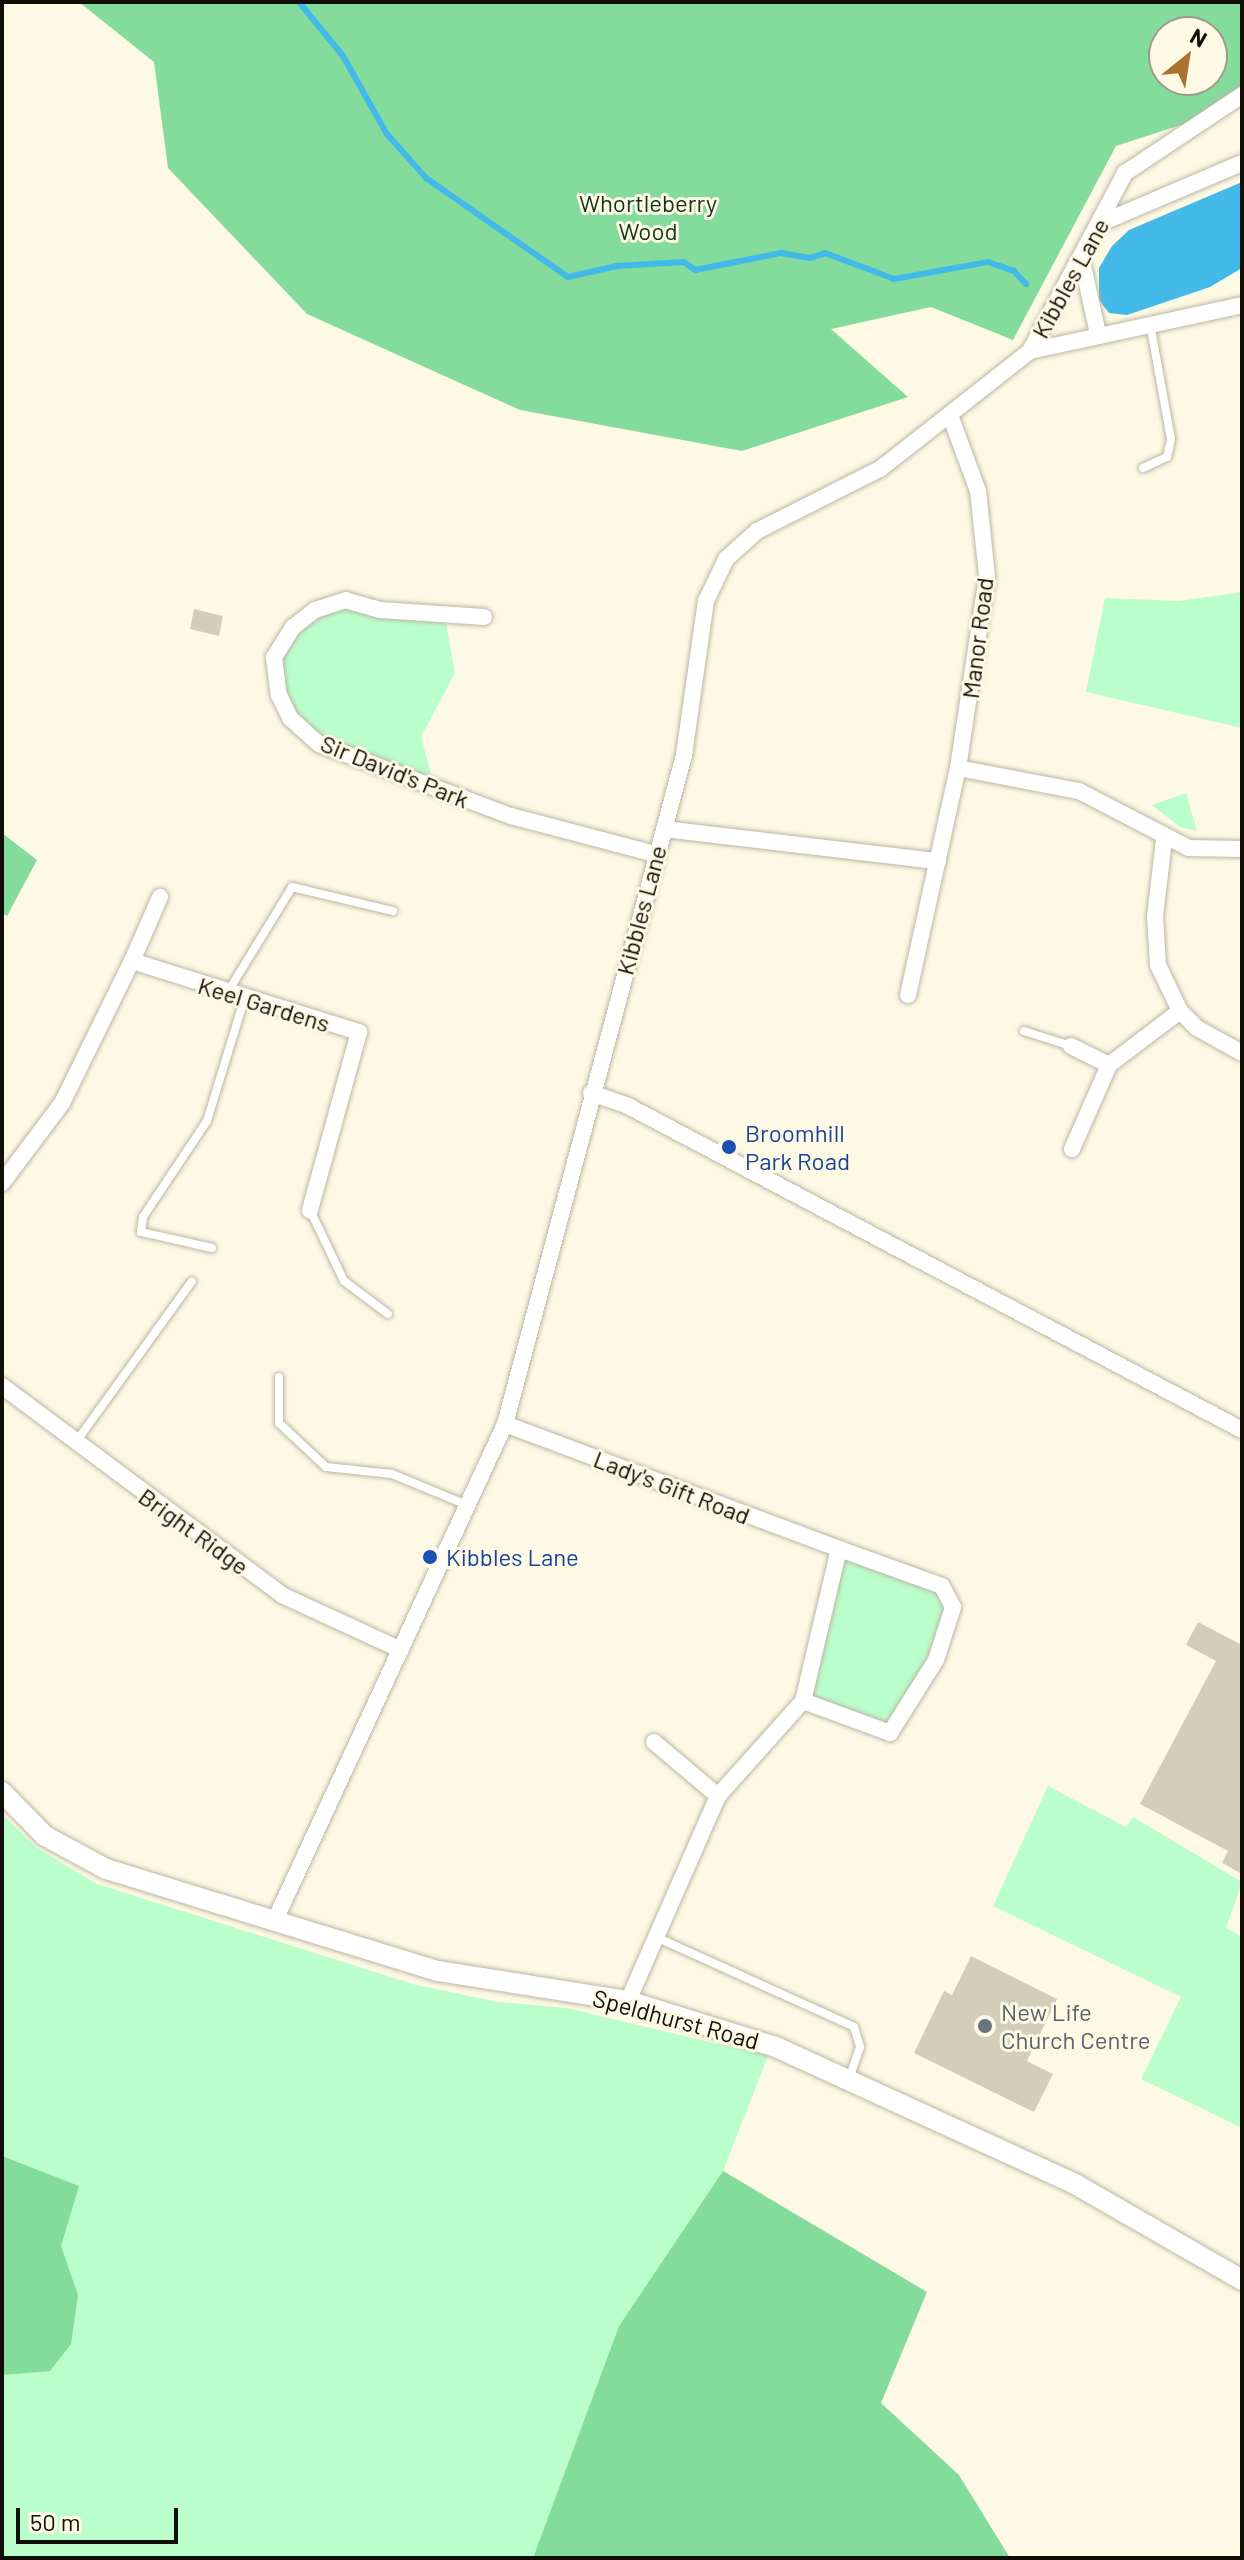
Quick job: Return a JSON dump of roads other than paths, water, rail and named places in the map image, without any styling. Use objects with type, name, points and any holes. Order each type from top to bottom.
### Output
[{"type":"street","name":"Kibbles Lane","points":[[276,1918],[505,1424],[591,1093],[684,755],[706,601],[726,559],[757,531],[880,469],[951,418],[1030,351],[1082,261],[1125,173],[1242,95]]},
{"type":"street","points":[[1101,223],[1242,163]]},
{"type":"street","points":[[1082,261],[1098,334]]},
{"type":"street","points":[[1030,351],[1242,305]]},
{"type":"street","name":"Manor Road","points":[[908,995],[958,768],[987,576],[978,491],[951,418]]},
{"type":"street","name":"Sir David's Park","points":[[484,617],[380,610],[346,600],[315,610],[293,627],[274,657],[279,695],[290,718],[319,744],[511,816],[655,854]]},
{"type":"street","points":[[958,768],[1079,791],[1122,810],[1164,840],[1189,848],[1242,849]]},
{"type":"street","points":[[664,829],[938,861]]},
{"type":"street","points":[[1164,840],[1155,917],[1158,965],[1180,1011],[1242,1053]]},
{"type":"street","points":[[2,1183],[62,1103],[160,897]]},
{"type":"street","name":"Keel Gardens","points":[[132,961],[244,1000],[359,1032],[310,1210]]},
{"type":"street","points":[[1072,1149],[1109,1065],[1180,1011]]},
{"type":"street","points":[[1071,1046],[1109,1065]]},
{"type":"street","points":[[591,1093],[656,1120],[1242,1430]]},
{"type":"street","name":"Bright Ridge","points":[[2,1386],[282,1595],[401,1650]]},
{"type":"street","name":"Lady's Gift Road","points":[[505,1424],[942,1586],[953,1607],[936,1660],[890,1733],[803,1701]]},
{"type":"street","points":[[628,2001],[718,1796],[803,1701],[839,1549]]},
{"type":"street","points":[[654,1742],[718,1796]]},
{"type":"street","name":"Speldhurst Road","points":[[2,1792],[45,1836],[106,1869],[276,1918],[438,1971],[628,2001],[776,2047],[1075,2184],[1242,2280]]},
{"type":"lane","points":[[1143,468],[1167,457],[1171,439],[1150,323]]},
{"type":"lane","points":[[227,994],[292,887],[393,911]]},
{"type":"lane","points":[[212,1248],[141,1232],[143,1217],[207,1121],[244,1000]]},
{"type":"lane","points":[[1024,1031],[1071,1046]]},
{"type":"lane","points":[[310,1210],[344,1281],[388,1314]]},
{"type":"lane","points":[[76,1443],[192,1281]]},
{"type":"lane","points":[[279,1377],[279,1423],[326,1467],[392,1474],[468,1505]]},
{"type":"lane","points":[[655,1937],[854,2027],[860,2047],[848,2080]]},
{"type":"water","points":[[1242,182],[1242,268],[1210,287],[1127,315],[1109,313],[1099,300],[1099,268],[1112,246],[1129,230]]},
{"type":"waterway","points":[[299,2],[343,56],[387,134],[426,178],[568,277],[617,266],[684,262],[695,270],[781,253],[810,258],[825,253],[894,279],[988,262],[1014,271],[1026,284]]},
{"type":"place","name":"Broomhill Park Road","points":[[729,1147]]},
{"type":"place","name":"Kibbles Lane","points":[[430,1557]]},
{"type":"place","name":"New Life Church Centre","points":[[985,2026]]},
{"type":"park label","name":"Whortleberry Wood","points":[[648,217]]}]
